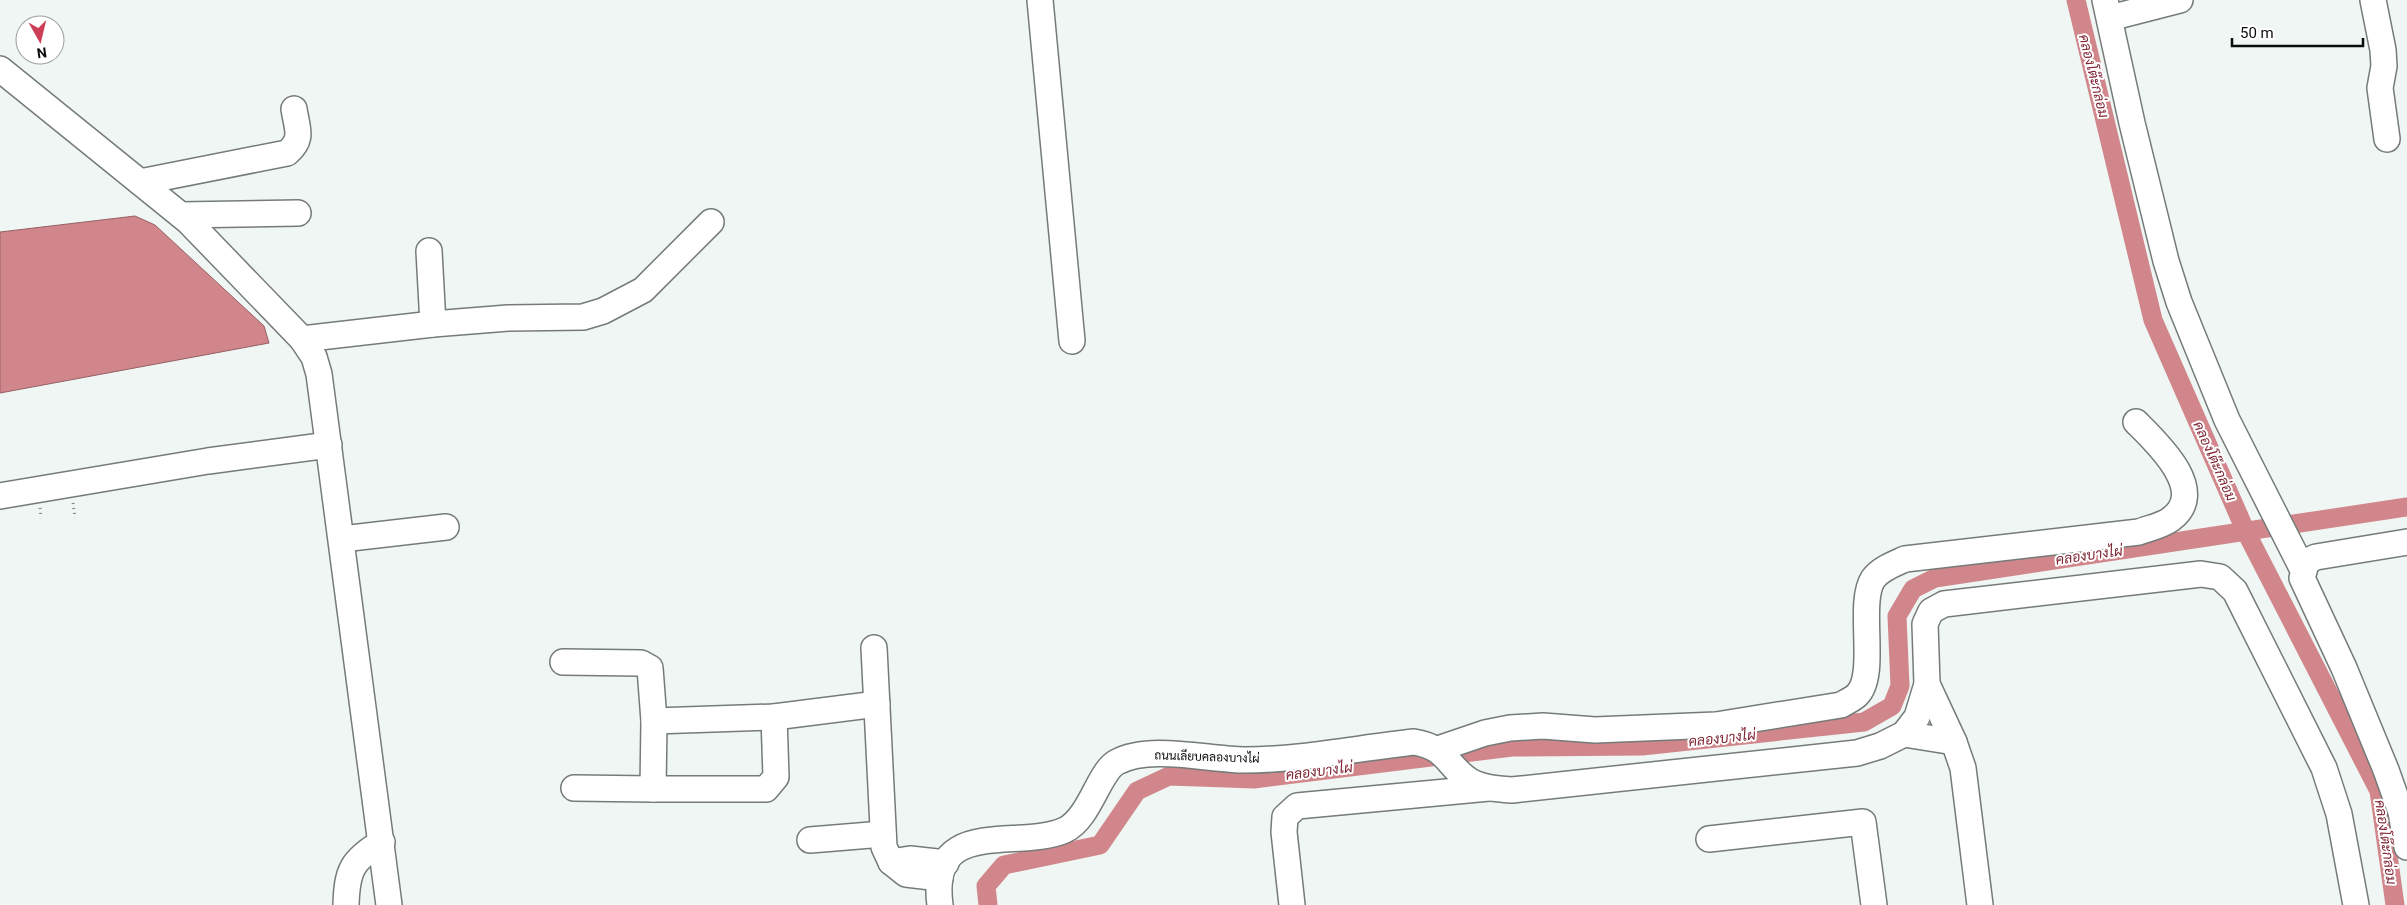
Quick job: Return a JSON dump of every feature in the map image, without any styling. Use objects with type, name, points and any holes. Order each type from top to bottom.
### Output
[{"type":"street","points":[[1040,0],[1072,341]]},
{"type":"street","points":[[2180,0],[2108,9],[2132,123],[2179,302],[2227,420],[2297,560],[2305,586],[2344,668],[2386,770],[2401,812],[2407,847]]},
{"type":"street","points":[[2373,0],[2383,50],[2384,66],[2380,88],[2387,140]]},
{"type":"street","points":[[0,69],[181,215],[302,339],[314,357],[342,539],[389,905]]},
{"type":"street","points":[[140,182],[287,153],[299,140],[294,109]]},
{"type":"street","points":[[181,215],[298,213]]},
{"type":"street","points":[[302,339],[433,324],[508,318],[583,317],[602,311],[643,290],[712,222]]},
{"type":"street","points":[[429,251],[433,324]]},
{"type":"street","points":[[1489,788],[1470,780],[1446,757],[1485,733],[1510,728],[1543,726],[1595,730],[1716,726],[1841,706],[1858,695],[1863,685],[1866,662],[1867,593],[1873,579],[1883,570],[1905,559],[2139,532],[2172,518],[2182,507],[2185,495],[2184,484],[2174,465],[2161,447],[2136,422]]},
{"type":"street","points":[[0,496],[208,461],[329,445]]},
{"type":"street","points":[[342,539],[446,527]]},
{"type":"street","points":[[2297,560],[2307,562],[2316,557],[2407,542]]},
{"type":"street","points":[[1292,905],[1284,816],[1297,806],[1489,788],[1512,790],[1857,753],[1880,746],[1904,734],[1917,717],[1927,684],[1925,624],[1931,611],[1944,604],[2201,574],[2220,577],[2234,591],[2324,768],[2341,823],[2356,905]]},
{"type":"street","points":[[874,648],[884,847],[891,862],[910,859],[943,870],[938,892],[940,905]]},
{"type":"street","points":[[563,662],[642,663],[650,668],[654,720],[653,789]]},
{"type":"street","points":[[1927,684],[1954,742],[1963,768],[1980,905]]},
{"type":"street","points":[[654,720],[774,717],[877,704]]},
{"type":"street","points":[[574,788],[766,789],[776,777],[774,717]]},
{"type":"street","points":[[1904,734],[1954,742]]},
{"type":"street","name":"ถนนเลียบคลองบางไผ่","points":[[943,870],[958,850],[971,842],[1042,836],[1066,830],[1076,822],[1088,807],[1112,765],[1125,759],[1152,754],[1198,755],[1243,760],[1274,759],[1414,742],[1429,744],[1446,757]]},
{"type":"street","points":[[1709,839],[1863,822],[1874,905]]},
{"type":"street","points":[[810,840],[883,834]]},
{"type":"street","points":[[346,905],[350,872],[364,853],[382,842]]},
{"type":"shaded area","points":[[135,216],[155,225],[264,326],[269,343],[0,393],[0,232]]},
{"type":"waterway","name":"คลองโต๊ะกล่อม","points":[[2076,0],[2153,320],[2246,532],[2379,791],[2395,905]]},
{"type":"waterway","name":"คลองบางไผ่","points":[[988,905],[986,886],[1004,865],[1100,845],[1137,791],[1169,776],[1254,779],[1512,747],[1642,746],[1864,722],[1892,706],[1900,686],[1897,616],[1913,589],[1935,578],[2407,507]]}]
